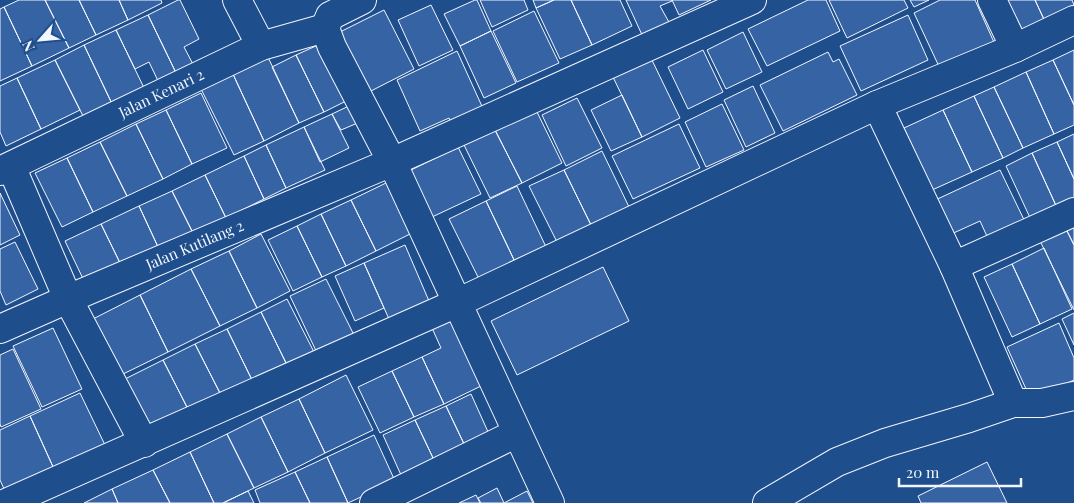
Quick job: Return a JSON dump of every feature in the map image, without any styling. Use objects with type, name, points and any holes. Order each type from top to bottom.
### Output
[{"type":"street","points":[[237,0],[261,46]]},
{"type":"street","points":[[362,0],[330,16],[326,28],[332,47],[392,162],[550,503]]},
{"type":"street","name":"Jalan Kutilang 2","points":[[0,329],[392,162],[752,0]]},
{"type":"street","points":[[992,0],[1014,48]]},
{"type":"street","points":[[6,503],[457,303],[877,105],[1014,48],[1074,20]]},
{"type":"street","name":"Jalan Kenari 2","points":[[5,168],[261,46],[326,28]]},
{"type":"street","points":[[877,105],[954,266],[1013,403]]},
{"type":"street","points":[[5,168],[68,299],[144,443]]},
{"type":"street","points":[[954,266],[1074,212]]},
{"type":"street","points":[[767,503],[837,462],[885,443],[1013,403],[1042,403],[1074,396]]},
{"type":"street","points":[[374,503],[517,434]]},
{"type":"building","points":[[19,0],[45,0],[69,48],[32,66],[4,7]]},
{"type":"building","points":[[45,0],[79,0],[96,35],[69,48]]},
{"type":"building","points":[[79,0],[119,0],[128,20],[96,35]]},
{"type":"building","points":[[119,0],[161,0],[162,3],[128,20]]},
{"type":"building","points":[[180,0],[199,39],[184,47],[195,68],[178,77],[148,15]]},
{"type":"building","points":[[477,0],[491,31],[460,46],[444,14]]},
{"type":"building","points":[[480,0],[524,0],[528,10],[492,27]]},
{"type":"building","points":[[533,0],[554,0],[536,8]]},
{"type":"building","points":[[554,0],[571,0],[592,45],[560,59],[536,8]]},
{"type":"building","points":[[571,0],[620,0],[632,26],[592,45]]},
{"type":"building","points":[[626,0],[672,0],[660,6],[670,24],[643,37]]},
{"type":"building","points":[[672,0],[711,0],[679,15]]},
{"type":"building","points":[[808,0],[826,0],[840,31],[767,66],[748,29]]},
{"type":"building","points":[[829,0],[904,0],[908,8],[847,38]]},
{"type":"building","points":[[910,0],[929,0],[914,7]]},
{"type":"building","points":[[940,0],[975,0],[997,49],[943,75],[914,13]]},
{"type":"building","points":[[996,0],[1035,0],[1048,28],[1016,42]]},
{"type":"building","points":[[1035,0],[1072,0],[1074,15],[1048,28]]},
{"type":"building","points":[[431,5],[453,50],[419,66],[398,20]]},
{"type":"building","points":[[4,7],[32,66],[0,81],[0,9]]},
{"type":"building","points":[[384,10],[414,69],[369,92],[340,32]]},
{"type":"building","points":[[534,11],[559,63],[517,82],[493,31]]},
{"type":"building","points":[[148,15],[178,77],[160,85],[149,62],[135,69],[116,30]]},
{"type":"building","points":[[908,15],[928,60],[861,91],[840,46]]},
{"type":"building","points":[[116,30],[147,94],[115,110],[84,45]]},
{"type":"building","points":[[491,31],[516,83],[484,98],[460,46]]},
{"type":"building","points":[[743,32],[762,72],[726,89],[707,50]]},
{"type":"building","points":[[84,45],[115,110],[87,124],[55,60]]},
{"type":"building","points":[[318,45],[346,101],[324,112],[296,55]]},
{"type":"building","points":[[703,50],[723,92],[688,109],[668,67]]},
{"type":"building","points":[[1074,50],[1074,105],[1053,60]]},
{"type":"building","points":[[457,51],[485,113],[453,128],[449,118],[420,131],[397,80]]},
{"type":"building","points":[[828,52],[833,62],[839,59],[857,95],[783,131],[760,85]]},
{"type":"building","points":[[267,55],[299,123],[264,141],[232,72]]},
{"type":"building","points":[[296,55],[324,112],[299,123],[272,67]]},
{"type":"building","points":[[650,56],[680,118],[642,137],[612,75]]},
{"type":"building","points":[[55,60],[80,110],[41,129],[17,78]]},
{"type":"building","points":[[1053,60],[1074,105],[1074,125],[1054,134],[1026,72]]},
{"type":"building","points":[[232,72],[264,141],[234,155],[200,87]]},
{"type":"building","points":[[1026,72],[1054,134],[1023,148],[994,87]]},
{"type":"building","points":[[17,78],[41,129],[6,146],[0,132],[0,86]]},
{"type":"building","points":[[753,86],[775,133],[746,147],[724,100]]},
{"type":"building","points":[[994,87],[1023,148],[1003,158],[974,96]]},
{"type":"building","points":[[201,93],[227,148],[192,164],[166,110]]},
{"type":"building","points":[[622,95],[642,137],[611,151],[591,110]]},
{"type":"building","points":[[974,96],[1003,158],[972,172],[943,110]]},
{"type":"building","points":[[577,98],[602,148],[566,166],[542,115]]},
{"type":"building","points":[[722,104],[744,150],[706,167],[685,122]]},
{"type":"building","points":[[351,105],[360,122],[341,130],[332,114]]},
{"type":"building","points":[[166,110],[192,164],[163,179],[136,124]]},
{"type":"building","points":[[536,110],[562,163],[522,183],[495,130]]},
{"type":"building","points":[[943,110],[972,172],[932,190],[904,128]]},
{"type":"building","points":[[332,114],[349,148],[320,162],[304,127]]},
{"type":"building","points":[[136,124],[163,179],[127,196],[100,142]]},
{"type":"building","points":[[679,124],[700,168],[633,199],[612,156]]},
{"type":"building","points":[[304,127],[325,170],[286,188],[266,145]]},
{"type":"building","points":[[495,130],[522,183],[490,198],[464,145]]},
{"type":"building","points":[[1074,134],[1074,179],[1057,142]]},
{"type":"building","points":[[100,142],[127,196],[93,212],[67,158]]},
{"type":"building","points":[[1057,142],[1074,179],[1074,203],[1058,210],[1032,153]]},
{"type":"building","points":[[266,145],[286,188],[264,199],[244,156]]},
{"type":"building","points":[[458,147],[481,194],[432,217],[409,171]]},
{"type":"building","points":[[602,151],[630,209],[592,227],[564,170]]},
{"type":"building","points":[[1032,153],[1058,210],[1032,222],[1006,166]]},
{"type":"building","points":[[244,156],[264,199],[226,218],[205,175]]},
{"type":"building","points":[[67,158],[93,212],[62,227],[35,173]]},
{"type":"building","points":[[564,170],[592,227],[558,244],[529,186]]},
{"type":"building","points":[[1000,170],[1028,228],[991,245],[980,221],[947,236],[931,202]]},
{"type":"building","points":[[205,175],[226,218],[193,233],[172,191]]},
{"type":"building","points":[[386,183],[410,234],[376,251],[351,200]]},
{"type":"building","points":[[517,186],[547,249],[516,264],[486,201]]},
{"type":"building","points":[[172,191],[193,233],[159,249],[139,206]]},
{"type":"building","points":[[0,193],[20,235],[0,245]]},
{"type":"building","points":[[351,200],[376,251],[346,266],[321,214]]},
{"type":"building","points":[[486,201],[516,264],[480,281],[449,219]]},
{"type":"building","points":[[139,206],[159,249],[122,267],[101,224]]},
{"type":"building","points":[[321,214],[346,266],[322,277],[297,226]]},
{"type":"building","points":[[101,224],[122,267],[86,285],[65,241]]},
{"type":"building","points":[[1074,225],[1074,245],[1066,229]]},
{"type":"building","points":[[297,226],[322,277],[293,291],[268,240]]},
{"type":"building","points":[[1066,229],[1074,245],[1074,310],[1040,241]]},
{"type":"building","points":[[261,234],[290,291],[257,308],[229,251]]},
{"type":"building","points":[[15,242],[38,289],[6,305],[0,291],[0,249]]},
{"type":"building","points":[[405,245],[429,301],[389,319],[364,263]]},
{"type":"building","points":[[1044,248],[1072,309],[1040,324],[1012,264]]},
{"type":"building","points":[[229,251],[257,308],[220,326],[191,269]]},
{"type":"building","points":[[364,263],[384,308],[355,321],[335,276]]},
{"type":"building","points":[[1012,264],[1040,324],[1012,337],[984,277]]},
{"type":"building","points":[[603,267],[629,321],[517,375],[491,321]]},
{"type":"building","points":[[191,269],[220,326],[168,352],[140,295]]},
{"type":"building","points":[[326,279],[355,337],[318,355],[290,296]]},
{"type":"building","points":[[140,295],[168,352],[119,376],[91,320]]},
{"type":"building","points":[[287,299],[315,354],[288,367],[261,312]]},
{"type":"building","points":[[261,312],[288,367],[254,384],[227,329]]},
{"type":"building","points":[[1074,313],[1074,345],[1062,319]]},
{"type":"building","points":[[450,318],[481,386],[444,404],[422,357],[441,348],[432,328]]},
{"type":"building","points":[[1059,323],[1074,358],[1074,380],[1031,400],[1007,347]]},
{"type":"building","points":[[53,328],[82,389],[42,407],[13,346]]},
{"type":"building","points":[[227,329],[254,384],[223,399],[195,344]]},
{"type":"building","points":[[195,344],[223,399],[191,415],[163,360]]},
{"type":"building","points":[[13,349],[41,409],[1,427],[0,355]]},
{"type":"building","points":[[422,357],[444,404],[414,417],[392,371]]},
{"type":"building","points":[[163,360],[191,415],[152,435],[125,379]]},
{"type":"building","points":[[392,371],[414,417],[380,433],[358,387]]},
{"type":"building","points":[[346,375],[373,430],[325,453],[299,399]]},
{"type":"building","points":[[80,393],[105,445],[54,469],[30,416]]},
{"type":"building","points":[[471,394],[489,434],[465,446],[446,406]]},
{"type":"building","points":[[299,399],[325,453],[288,472],[261,417]]},
{"type":"building","points":[[446,406],[465,446],[434,460],[415,420]]},
{"type":"building","points":[[30,416],[54,469],[5,491],[0,480],[0,430]]},
{"type":"building","points":[[261,417],[288,472],[254,488],[227,434]]},
{"type":"building","points":[[415,420],[434,460],[401,475],[383,435]]},
{"type":"building","points":[[227,434],[254,488],[223,503],[214,503],[190,452]]},
{"type":"building","points":[[374,435],[395,481],[348,503],[327,457]]},
{"type":"building","points":[[190,452],[214,503],[170,503],[153,470]]},
{"type":"building","points":[[327,457],[348,503],[310,503],[295,472]]},
{"type":"building","points":[[987,462],[1007,503],[921,503],[918,496]]},
{"type":"building","points":[[153,470],[170,503],[118,503],[112,489]]},
{"type":"building","points":[[295,472],[310,503],[260,503],[255,490]]},
{"type":"building","points":[[497,488],[504,503],[481,503],[478,498]]},
{"type":"building","points":[[112,489],[118,503],[84,503]]},
{"type":"building","points":[[248,491],[254,503],[223,503]]},
{"type":"building","points":[[527,491],[533,503],[504,503]]},
{"type":"building","points":[[476,495],[480,503],[459,503]]}]
